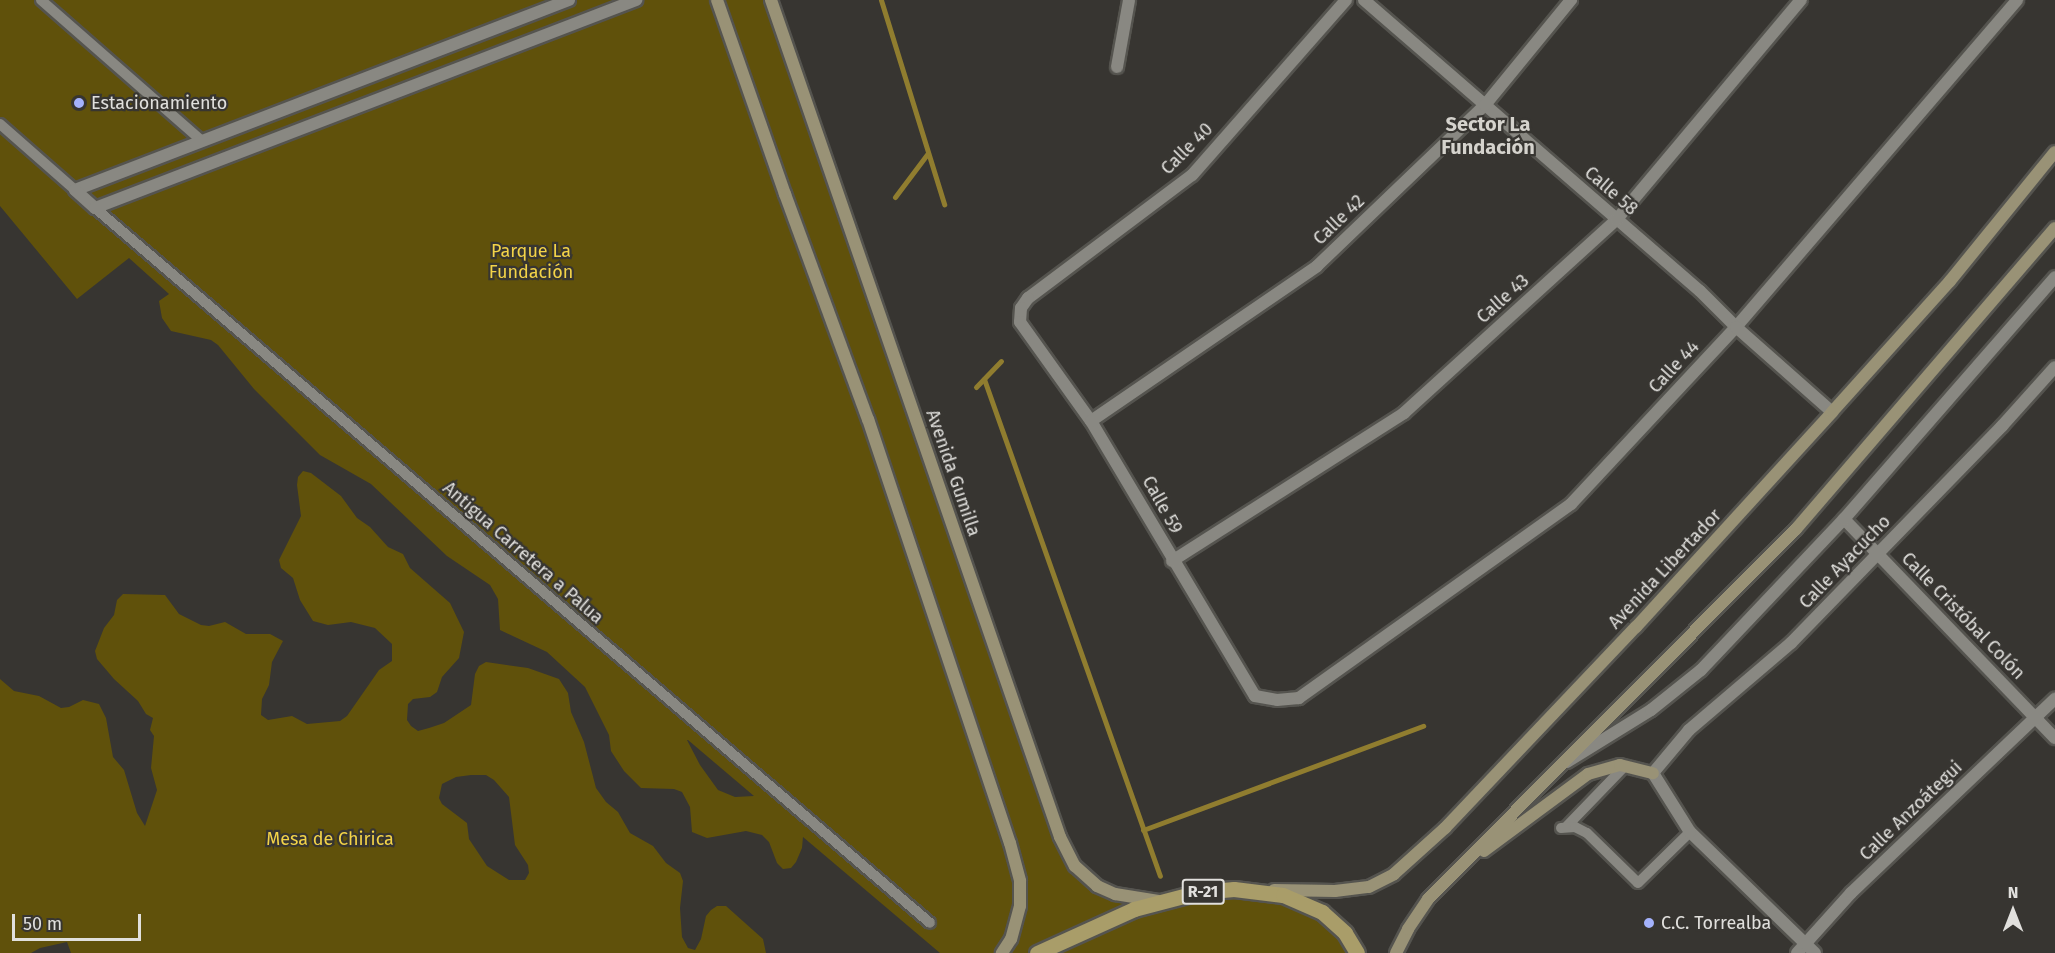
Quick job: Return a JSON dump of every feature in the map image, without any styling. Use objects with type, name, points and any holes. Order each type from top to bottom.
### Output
[{"type":"main road","name":"R-21","points":[[1037,953],[1108,919],[1159,901],[1198,892],[1234,889],[1283,895],[1322,912],[1345,933],[1357,953]]},
{"type":"street","points":[[569,0],[75,190],[96,208],[636,0]]},
{"type":"street","points":[[717,0],[784,194],[868,419],[1010,843],[1020,881],[1020,906],[1011,939],[1002,953]]},
{"type":"street","name":"Avenida Gumilla","points":[[771,0],[1060,837],[1075,866],[1097,886],[1115,894],[1159,901]]},
{"type":"street","points":[[1117,67],[1129,0]]},
{"type":"street","name":"Calle 40","points":[[1028,298],[1192,175],[1346,0]]},
{"type":"street","name":"Calle 58","points":[[1364,0],[1700,291],[1736,327],[1832,412]]},
{"type":"street","name":"Calle 42","points":[[1091,421],[1317,266],[1485,105],[1571,0]]},
{"type":"street","name":"Calle 43","points":[[1172,561],[1404,413],[1617,219],[1801,0]]},
{"type":"street","name":"Calle 44","points":[[1299,698],[1570,504],[1736,327],[2017,0]]},
{"type":"street","name":"Avenida Libertador","points":[[1234,889],[1354,890],[1395,874],[1445,828],[1620,644],[1950,281],[2055,152]]},
{"type":"street","points":[[1396,953],[1408,928],[1428,898],[1796,529],[2055,228]]},
{"type":"street","points":[[1564,764],[1651,710],[1701,670],[1844,519],[2055,277]]},
{"type":"street","name":"Calle 59","points":[[1028,298],[1021,308],[1020,322],[1091,421],[1134,490],[1172,561],[1255,696],[1277,700],[1299,698]]},
{"type":"street","name":"Calle Ayacucho","points":[[1653,773],[1689,730],[1791,643],[2002,426],[2055,367]]},
{"type":"street","name":"Calle Cristóbal Colón","points":[[1844,519],[2055,738]]},
{"type":"street","name":"Calle Anzoátegui","points":[[1801,948],[1851,893],[2055,699]]},
{"type":"street","points":[[1463,865],[1506,837],[1558,793],[1588,774],[1620,765],[1625,766],[1653,773],[1690,832],[1801,948],[1815,953]]},
{"type":"lane","points":[[41,0],[202,141]]},
{"type":"lane","points":[[51,0],[56,14]]},
{"type":"lane","points":[[0,124],[75,190]]},
{"type":"lane","name":"Antigua Carretera a Palua","points":[[96,208],[930,922]]},
{"type":"lane","points":[[1625,766],[1564,827],[1587,833],[1638,883],[1690,832]]},
{"type":"green space","name":"Parque La Fundación","points":[[0,0],[717,0],[966,711],[1021,893],[1002,953],[940,953],[803,837],[802,848],[796,862],[791,868],[783,869],[777,863],[769,842],[762,835],[746,831],[707,838],[692,832],[690,807],[682,792],[674,789],[641,788],[624,771],[611,751],[609,735],[585,687],[547,652],[500,630],[498,599],[490,585],[447,556],[371,484],[320,455],[254,389],[218,345],[211,340],[171,331],[162,318],[159,301],[169,294],[129,258],[77,299],[0,206]],"holes":[[[688,740],[754,796],[735,797],[718,790],[700,765]]]},
{"type":"green space","points":[[721,0],[769,0],[1071,868],[1143,902],[1030,953],[1007,953],[1024,894]]},
{"type":"green space","name":"Mesa de Chirica","points":[[303,471],[311,473],[341,496],[357,518],[370,527],[388,547],[403,554],[410,568],[450,603],[464,632],[459,658],[442,677],[437,692],[430,697],[413,699],[408,704],[407,720],[411,726],[418,731],[444,723],[471,705],[475,674],[479,666],[486,662],[528,668],[559,679],[568,693],[571,712],[584,742],[596,788],[606,802],[618,812],[630,833],[653,846],[666,863],[680,873],[683,881],[680,908],[682,937],[688,948],[695,950],[701,939],[706,916],[711,910],[717,906],[726,906],[763,939],[766,953],[71,953],[67,942],[40,948],[31,953],[0,953],[0,679],[14,691],[39,696],[61,708],[83,700],[99,704],[106,718],[113,757],[124,770],[137,813],[145,826],[157,790],[151,768],[154,736],[150,730],[153,718],[146,714],[138,701],[114,679],[97,659],[95,651],[104,628],[114,615],[117,600],[123,594],[165,595],[179,614],[201,625],[209,626],[225,622],[246,634],[270,634],[283,641],[272,662],[269,685],[262,699],[261,715],[268,720],[292,716],[307,724],[340,721],[347,716],[379,670],[392,661],[392,644],[375,628],[351,622],[328,625],[313,621],[300,600],[293,578],[281,568],[279,560],[301,516],[298,477]],"holes":[[[486,775],[494,780],[509,797],[515,845],[528,865],[529,873],[525,880],[509,880],[487,866],[469,839],[467,823],[442,804],[439,798],[442,784],[456,777]]]},
{"type":"green space","points":[[1249,894],[1297,905],[1332,926],[1351,953],[1048,953],[1118,920],[1199,897]]},
{"type":"waterway","points":[[881,0],[944,204]]},
{"type":"waterway","points":[[895,197],[928,153]]},
{"type":"waterway","points":[[976,387],[1001,361]]},
{"type":"waterway","points":[[984,379],[1160,876]]},
{"type":"waterway","points":[[1143,830],[1423,726]]},
{"type":"place","name":"Estacionamiento","points":[[79,103]]},
{"type":"place","name":"C.C. Torrealba","points":[[1649,923]]},
{"type":"district","name":"Sector La Fundación","points":[[1488,136]]}]
